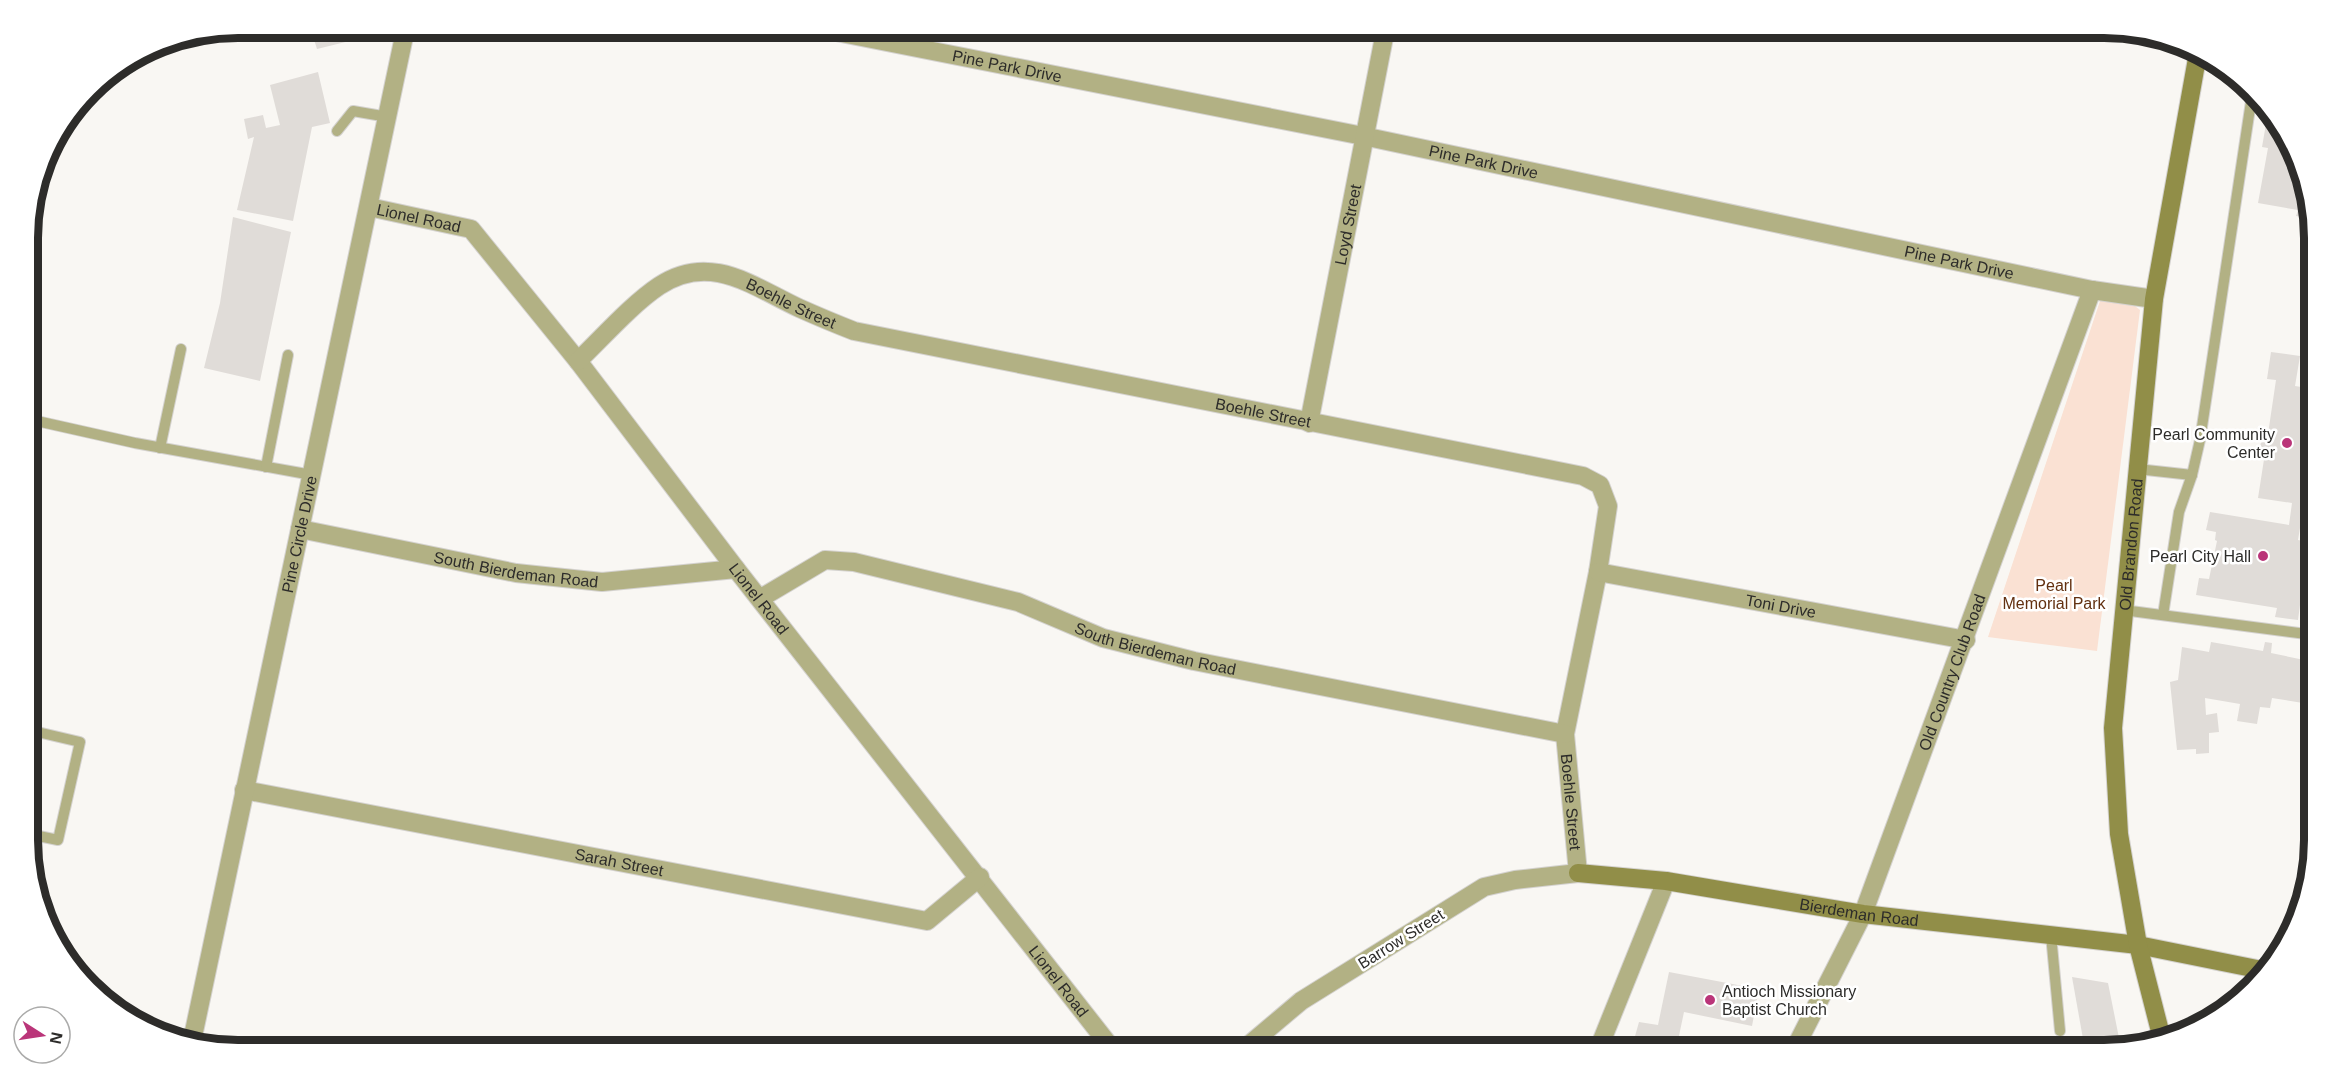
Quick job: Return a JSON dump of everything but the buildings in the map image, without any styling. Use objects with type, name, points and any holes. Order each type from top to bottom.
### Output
[{"type":"street","name":"Pine Circle Drive","points":[[193,1035],[404,38]]},
{"type":"street","name":"Pine Park Drive","points":[[867,38],[1363,136],[2092,290],[2154,299]]},
{"type":"street","name":"Loyd Street","points":[[1309,423],[1384,38]]},
{"type":"street","name":"Old Brandon Road","points":[[2160,1032],[2138,945],[2119,834],[2113,728],[2154,299],[2197,60]]},
{"type":"street","name":"Lionel Road","points":[[369,207],[471,229],[578,361],[736,569],[980,877],[1105,1040]]},
{"type":"street","name":"Boehle Street","points":[[578,361],[658,287],[684,273],[715,272],[742,279],[799,308],[854,331],[1583,476],[1600,485],[1608,506],[1598,572],[1565,734],[1578,873]]},
{"type":"street","name":"Old Country Club Road","points":[[1799,1039],[1863,914],[2092,290]]},
{"type":"street","name":"South Bierdeman Road","points":[[300,529],[516,573],[602,582],[736,569]]},
{"type":"street","name":"South Bierdeman Road","points":[[761,598],[825,560],[854,562],[1018,602],[1103,638],[1194,661],[1565,734]]},
{"type":"street","name":"Toni Drive","points":[[1598,572],[1965,640]]},
{"type":"street","name":"Sarah Street","points":[[244,790],[927,921],[980,877]]},
{"type":"street","name":"Bierdeman Road","points":[[1578,873],[1666,881],[1863,914],[2138,945],[2256,969]]},
{"type":"street","name":"Barrow Street","points":[[1255,1039],[1301,1001],[1484,887],[1515,880],[1578,873]]},
{"type":"street","points":[[1602,1039],[1666,881]]},
{"type":"lane","points":[[2163,615],[2179,512],[2193,475],[2251,102]]},
{"type":"lane","points":[[337,131],[353,111],[388,117]]},
{"type":"lane","points":[[160,448],[181,349]]},
{"type":"lane","points":[[266,467],[288,355]]},
{"type":"lane","points":[[38,421],[160,448],[312,475]]},
{"type":"lane","points":[[2137,469],[2193,475]]},
{"type":"lane","points":[[2123,610],[2304,634]]},
{"type":"lane","points":[[38,732],[80,742],[58,840],[38,836]]},
{"type":"lane","points":[[2051,935],[2060,1031]]},
{"type":"green space","name":"Pearl Memorial Park","points":[[2101,298],[2126,299],[2140,310],[2097,651],[1988,637]]},
{"type":"place","name":"Pearl Community Center","points":[[2287,443]]},
{"type":"place","name":"Pearl City Hall","points":[[2263,556]]},
{"type":"place","name":"Antioch Missionary Baptist Church","points":[[1710,1000]]}]
